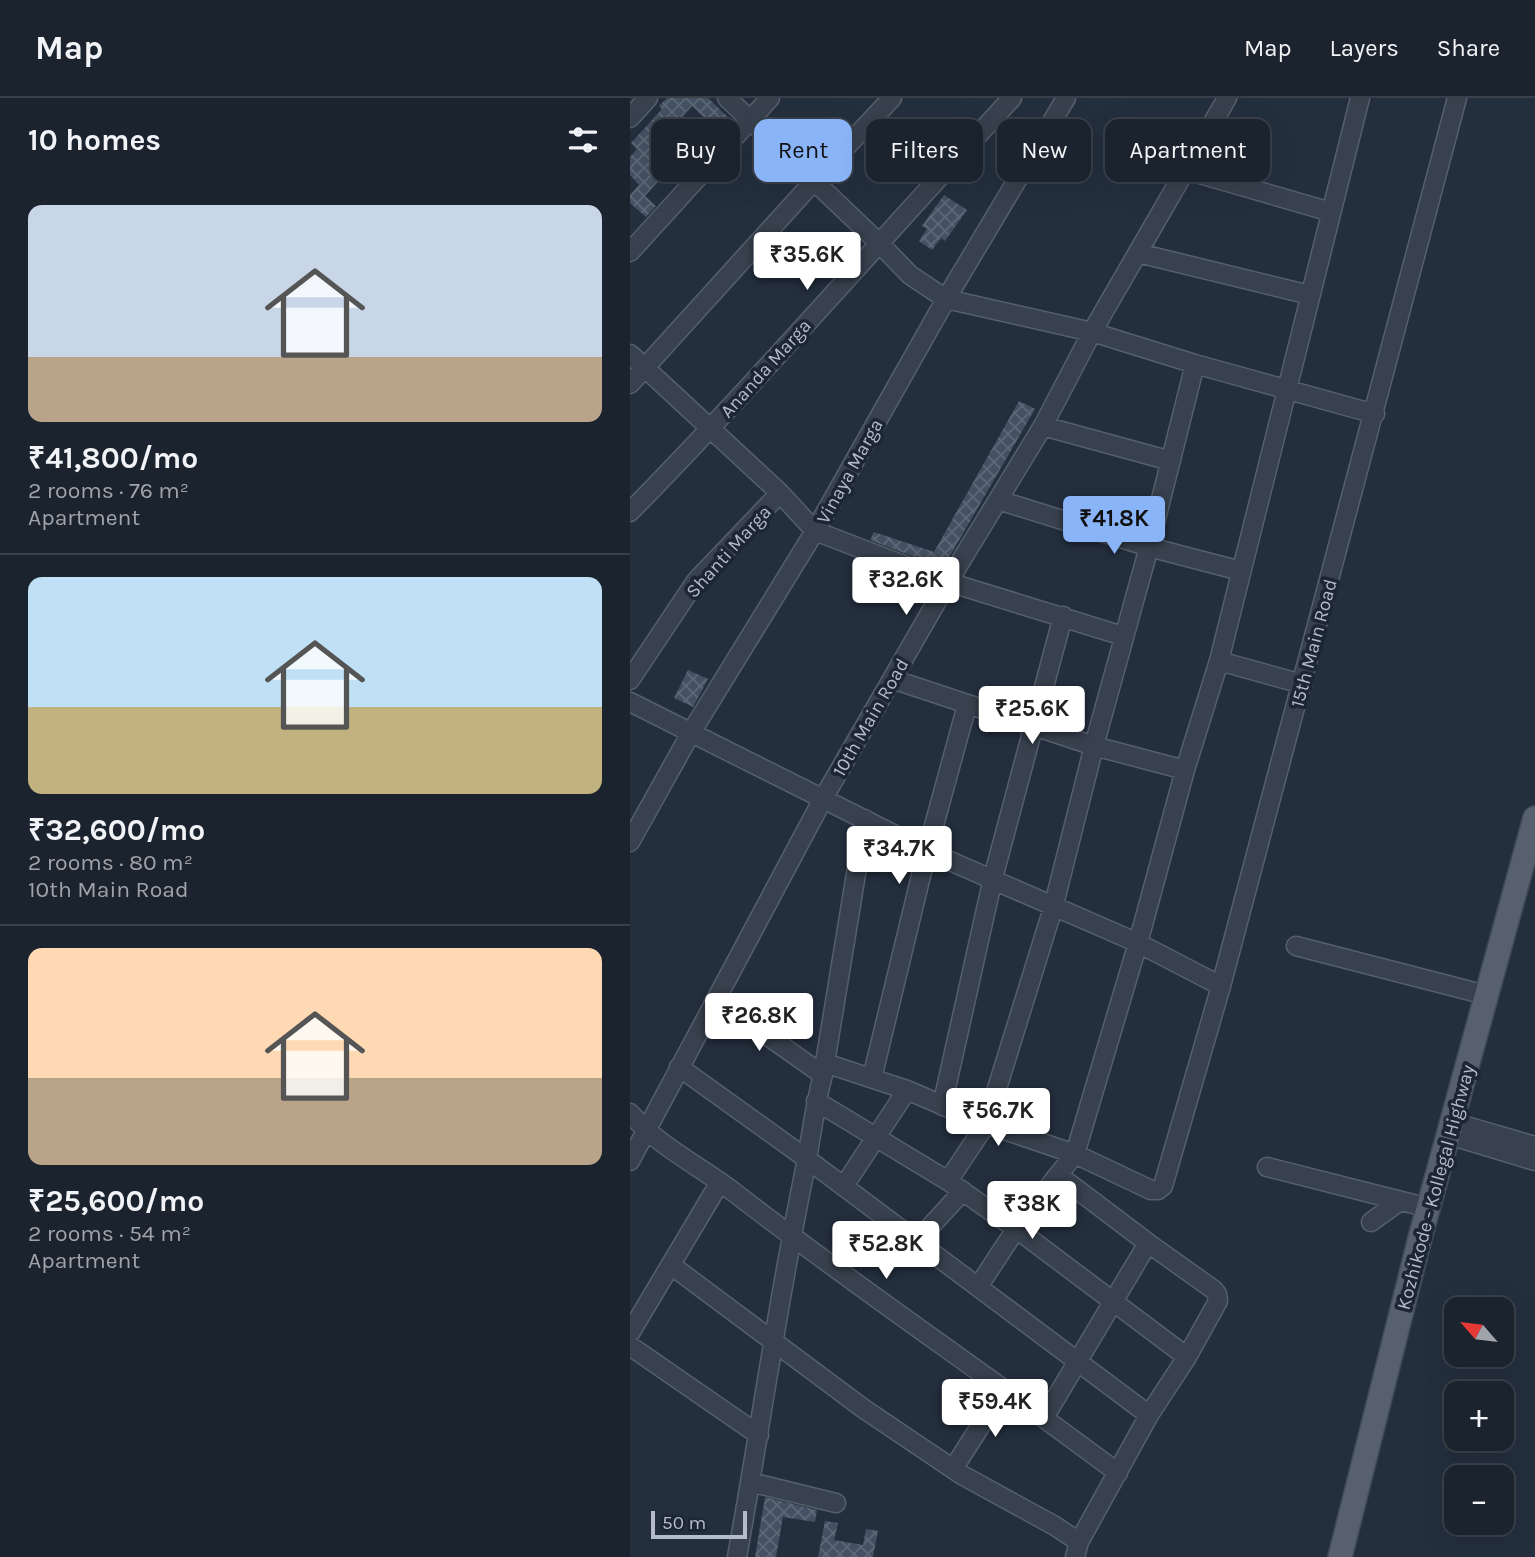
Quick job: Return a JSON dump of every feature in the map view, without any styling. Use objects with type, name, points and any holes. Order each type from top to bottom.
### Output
[{"type":"main road","name":"Kozhikode - Kollegal Highway","points":[[1340,1557],[1429,1208],[1535,818]]},
{"type":"main road","points":[[1349,1557],[1431,1242],[1464,1132],[1535,862]]},
{"type":"street","points":[[630,118],[648,98]]},
{"type":"street","points":[[727,98],[754,123]]},
{"type":"street","points":[[630,252],[770,98]]},
{"type":"street","points":[[852,141],[892,98]]},
{"type":"street","name":"Ananda Marga","points":[[630,512],[710,430],[878,242],[1012,98]]},
{"type":"street","name":"10th Main Road","points":[[1215,119],[1227,98]]},
{"type":"street","points":[[978,1287],[1016,1229],[1075,1154],[1219,661],[1360,98]]},
{"type":"street","name":"15th Main Road","points":[[1075,1154],[1152,1190],[1163,1186],[1221,986],[1457,98]]},
{"type":"street","name":"Vinaya Marga","points":[[630,842],[692,731],[815,531],[1058,102]]},
{"type":"street","points":[[630,384],[813,182]]},
{"type":"street","points":[[815,182],[910,275],[946,299],[1092,332],[1375,414]]},
{"type":"street","name":"10th Main Road","points":[[630,1161],[824,797],[948,582],[1043,426],[1092,332],[1179,182]]},
{"type":"street","points":[[1227,182],[1331,212]]},
{"type":"street","points":[[1138,253],[1310,295]]},
{"type":"street","points":[[630,354],[780,493],[815,531],[948,582],[1124,636]]},
{"type":"street","points":[[948,1181],[986,1124],[1053,908],[1195,364]]},
{"type":"street","points":[[1043,426],[1171,461]]},
{"type":"street","name":"Shanti Marga","points":[[630,680],[696,581],[780,493]]},
{"type":"street","points":[[999,500],[1149,547],[1241,571]]},
{"type":"street","points":[[942,1106],[993,878],[1063,616]]},
{"type":"street","points":[[1219,661],[1302,684]]},
{"type":"street","points":[[892,679],[1094,746],[1185,770]]},
{"type":"street","points":[[630,702],[927,851],[1138,943],[1221,986]]},
{"type":"street","points":[[872,1078],[927,851],[967,705]]},
{"type":"street","points":[[737,1557],[791,1237],[824,1069],[865,818]]},
{"type":"street","points":[[1296,946],[1486,995]]},
{"type":"street","points":[[717,1000],[824,1069],[872,1078],[986,1124],[1075,1154]]},
{"type":"street","points":[[679,1067],[844,1186],[1149,1415]]},
{"type":"street","points":[[844,1186],[907,1090]]},
{"type":"street","points":[[816,1101],[963,1191],[1187,1357]]},
{"type":"street","points":[[630,1113],[647,1132],[720,1182],[791,1237],[1118,1473]]},
{"type":"street","points":[[1464,1132],[1535,1146]]},
{"type":"street","points":[[1464,1132],[1535,1161]]},
{"type":"street","points":[[1267,1167],[1429,1208]]},
{"type":"street","points":[[671,1265],[864,1409],[953,1469],[1055,1526],[1077,1549],[1149,1415],[1216,1308],[1217,1294],[1058,1175]]},
{"type":"street","points":[[630,1333],[720,1182]]},
{"type":"street","points":[[917,1241],[963,1191]]},
{"type":"street","points":[[1371,1222],[1400,1201]]},
{"type":"street","points":[[1044,1418],[1148,1243]]},
{"type":"street","points":[[630,1346],[759,1435]]},
{"type":"street","points":[[953,1469],[1004,1389]]},
{"type":"street","points":[[750,1482],[836,1503]]},
{"type":"building","points":[[667,98],[708,98],[730,119],[706,119],[692,106],[680,119],[653,119],[662,109],[659,106]]},
{"type":"building","points":[[651,121],[651,182],[658,182],[645,196],[656,206],[646,217],[630,203],[630,195],[639,185],[630,175],[630,157],[637,149],[631,143]]},
{"type":"building","points":[[944,195],[967,210],[945,241],[941,238],[932,250],[919,241],[927,229],[922,226]]},
{"type":"building","points":[[1019,401],[1035,409],[943,568],[870,540],[874,532],[934,552]]},
{"type":"building","points":[[688,670],[708,679],[693,707],[674,698]]},
{"type":"building","points":[[765,1497],[817,1510],[815,1522],[783,1517],[776,1557],[755,1557]]},
{"type":"building","points":[[825,1521],[838,1523],[834,1540],[863,1545],[866,1529],[878,1531],[873,1557],[818,1557]]}]
